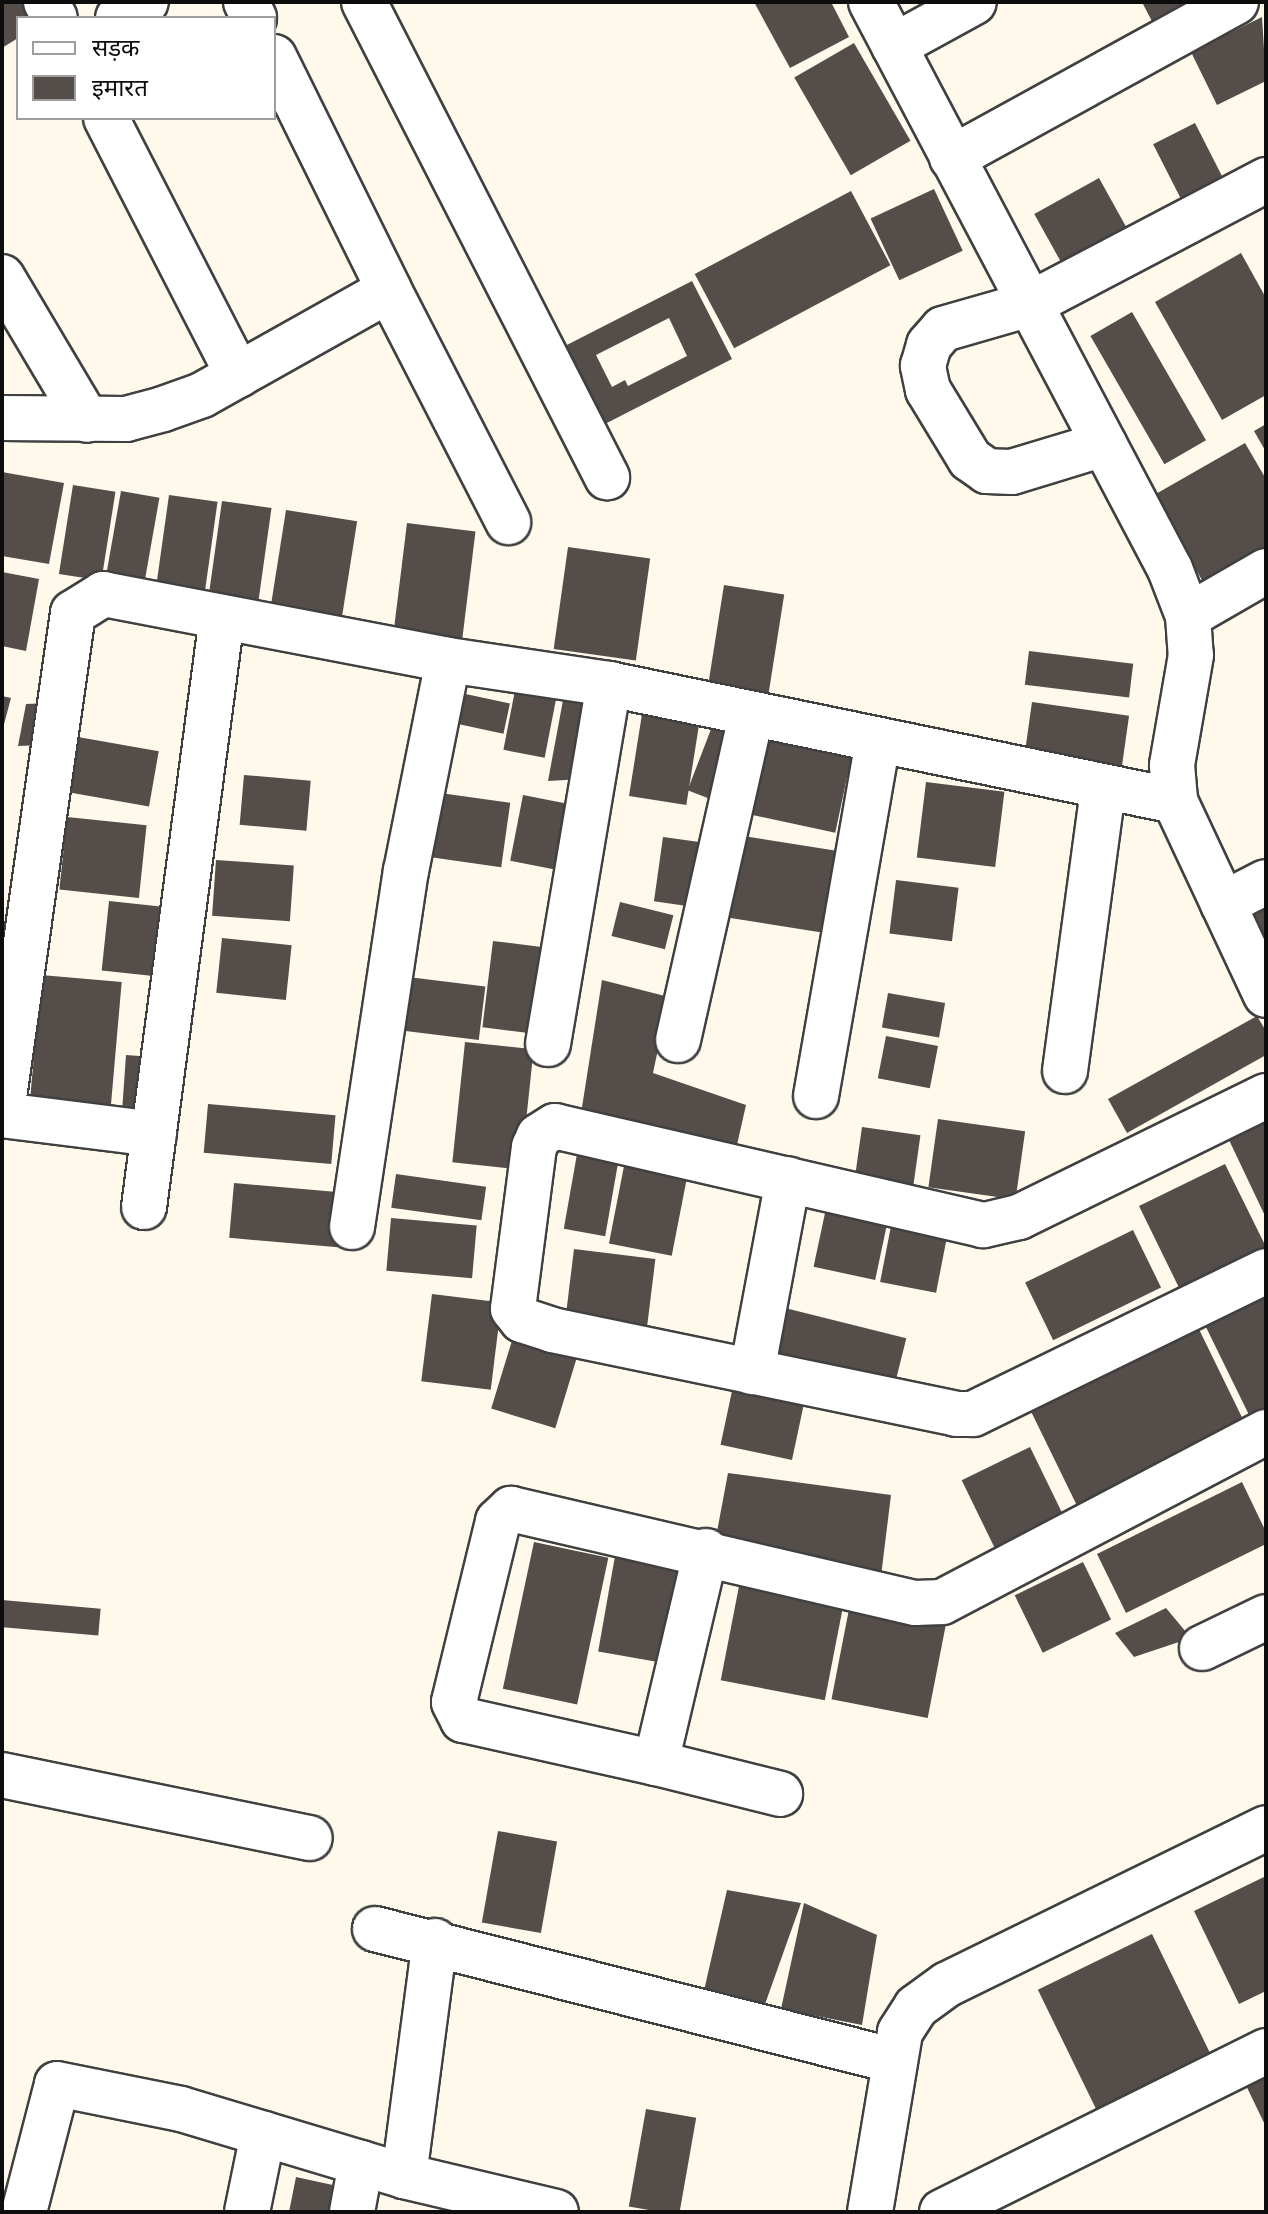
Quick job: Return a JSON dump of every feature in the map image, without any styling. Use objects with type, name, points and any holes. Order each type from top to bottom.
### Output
[{"type":"street","points":[[122,16],[146,2]]},
{"type":"street","points":[[364,2],[607,477]]},
{"type":"street","points":[[871,2],[1170,569],[1188,616],[1191,655],[1172,765],[1175,801],[1266,995]]},
{"type":"street","points":[[894,46],[974,2]]},
{"type":"street","points":[[952,158],[1236,2]]},
{"type":"street","points":[[276,61],[508,522]]},
{"type":"street","points":[[107,120],[238,375]]},
{"type":"street","points":[[1104,444],[1012,472],[987,471],[970,459],[928,390],[923,366],[929,345],[943,329],[1030,304],[1266,180]]},
{"type":"street","points":[[2,277],[87,420]]},
{"type":"street","points":[[2,418],[126,419],[163,409],[238,375],[389,290]]},
{"type":"street","points":[[1188,616],[1266,571]]},
{"type":"street","points":[[154,1134],[2,1113],[73,613],[103,594],[448,660],[609,684],[1103,789],[1175,801]]},
{"type":"street","points":[[144,1207],[222,617]]},
{"type":"street","points":[[352,1227],[406,871],[448,660]]},
{"type":"street","points":[[548,1044],[609,684]]},
{"type":"street","points":[[678,1040],[751,715]]},
{"type":"street","points":[[816,1096],[878,741]]},
{"type":"street","points":[[1065,1071],[1103,789]]},
{"type":"street","points":[[1223,904],[1266,882]]},
{"type":"street","points":[[1266,1096],[1005,1222],[983,1225],[562,1127],[539,1136],[534,1147],[512,1298],[513,1309],[522,1320],[752,1372],[973,1414],[1266,1271]]},
{"type":"street","points":[[752,1372],[788,1179]]},
{"type":"street","points":[[780,1794],[656,1763],[482,1728],[463,1720],[454,1702],[498,1521],[511,1509],[706,1551],[915,1603],[942,1602],[1266,1432]]},
{"type":"street","points":[[656,1763],[706,1551]]},
{"type":"street","points":[[1202,1648],[1266,1617]]},
{"type":"street","points":[[2,1775],[310,1838]]},
{"type":"street","points":[[870,2212],[900,2032],[916,2007],[941,1988],[1266,1828]]},
{"type":"street","points":[[375,1929],[435,1941],[895,2061]]},
{"type":"street","points":[[404,2176],[435,1941]]},
{"type":"street","points":[[942,2212],[1266,2051]]},
{"type":"street","points":[[24,2212],[57,2084],[181,2109],[404,2176],[556,2212]]},
{"type":"street","points":[[247,2212],[263,2134]]},
{"type":"street","points":[[352,2212],[361,2163]]},
{"type":"building","points":[[2,2],[38,2],[46,16],[16,16],[16,39],[2,48]]},
{"type":"building","points":[[754,2],[831,2],[849,37],[790,68]]},
{"type":"building","points":[[1142,2],[1202,2],[1158,33]]},
{"type":"building","points":[[1262,17],[1266,81],[1217,105],[1191,52]]},
{"type":"building","points":[[854,43],[910,141],[851,175],[794,78]]},
{"type":"building","points":[[1195,123],[1225,181],[1183,202],[1153,144]]},
{"type":"building","points":[[1099,178],[1131,235],[1066,271],[1034,214]]},
{"type":"building","points":[[934,189],[963,251],[899,280],[871,219]]},
{"type":"building","points":[[851,191],[890,265],[734,348],[695,274]]},
{"type":"building","points":[[1241,253],[1266,298],[1266,395],[1222,420],[1155,302]]},
{"type":"building","points":[[692,281],[732,359],[599,427],[559,349]],"holes":[[[669,318],[687,356],[628,386],[625,380],[612,387],[596,355]]]},
{"type":"building","points":[[1132,312],[1206,440],[1164,464],[1090,336]]},
{"type":"building","points":[[1266,424],[1266,452],[1254,431]]},
{"type":"building","points":[[1245,443],[1266,479],[1266,547],[1203,582],[1154,495]]},
{"type":"building","points":[[2,472],[64,483],[49,564],[2,556]]},
{"type":"building","points":[[73,485],[115,492],[101,581],[59,574]]},
{"type":"building","points":[[121,491],[159,498],[143,590],[105,584]]},
{"type":"building","points":[[169,495],[218,502],[203,604],[155,597]]},
{"type":"building","points":[[222,501],[272,508],[257,609],[208,602]]},
{"type":"building","points":[[286,510],[357,521],[340,631],[269,620]]},
{"type":"building","points":[[407,523],[475,531],[462,645],[393,636]]},
{"type":"building","points":[[568,547],[650,559],[636,661],[554,649]]},
{"type":"building","points":[[2,572],[39,579],[26,651],[2,646]]},
{"type":"building","points":[[724,585],[784,595],[769,693],[708,684]]},
{"type":"building","points":[[1029,651],[1133,664],[1129,698],[1025,685]]},
{"type":"building","points":[[516,685],[557,693],[545,758],[503,750]]},
{"type":"building","points":[[461,693],[510,703],[503,734],[455,723]]},
{"type":"building","points":[[564,695],[590,707],[583,779],[548,781]]},
{"type":"building","points":[[2,696],[11,698],[3,728],[2,728]]},
{"type":"building","points":[[1032,702],[1129,716],[1120,782],[1023,768]]},
{"type":"building","points":[[49,703],[42,745],[18,746],[26,704]]},
{"type":"building","points":[[642,714],[699,723],[686,805],[629,796]]},
{"type":"building","points":[[713,724],[736,733],[711,799],[688,790]]},
{"type":"building","points":[[78,737],[159,751],[149,806],[68,792]]},
{"type":"building","points":[[765,740],[851,758],[835,833],[749,814]]},
{"type":"building","points":[[244,775],[311,781],[306,831],[240,825]]},
{"type":"building","points":[[926,782],[1004,792],[995,867],[917,857]]},
{"type":"building","points":[[433,792],[510,803],[501,867],[424,856]]},
{"type":"building","points":[[523,795],[566,803],[553,869],[510,861]]},
{"type":"building","points":[[67,817],[147,825],[139,898],[59,890]]},
{"type":"building","points":[[737,835],[843,852],[830,934],[724,917]]},
{"type":"building","points":[[663,837],[707,843],[698,907],[654,901]]},
{"type":"building","points":[[216,860],[294,865],[290,921],[212,916]]},
{"type":"building","points":[[896,880],[959,888],[952,941],[889,934]]},
{"type":"building","points":[[109,901],[170,907],[162,977],[102,971]]},
{"type":"building","points":[[620,902],[673,915],[665,949],[612,936]]},
{"type":"building","points":[[1266,909],[1266,940],[1253,916]]},
{"type":"building","points":[[222,938],[292,945],[286,1000],[216,993]]},
{"type":"building","points":[[493,941],[552,948],[541,1035],[482,1027]]},
{"type":"building","points":[[41,975],[122,982],[110,1112],[30,1105]]},
{"type":"building","points":[[400,976],[485,986],[479,1040],[393,1030]]},
{"type":"building","points":[[602,980],[669,997],[653,1073],[746,1105],[734,1158],[580,1120]]},
{"type":"building","points":[[888,993],[945,1003],[939,1038],[882,1027]]},
{"type":"building","points":[[1257,1016],[1266,1031],[1266,1055],[1127,1133],[1108,1099]]},
{"type":"building","points":[[886,1036],[938,1046],[930,1088],[878,1078]]},
{"type":"building","points":[[465,1042],[534,1049],[521,1170],[452,1162]]},
{"type":"building","points":[[126,1055],[153,1057],[149,1120],[122,1118]]},
{"type":"building","points":[[208,1104],[336,1115],[331,1164],[204,1153]]},
{"type":"building","points":[[938,1119],[1025,1131],[1016,1200],[928,1187]]},
{"type":"building","points":[[1266,1122],[1266,1218],[1229,1140]]},
{"type":"building","points":[[862,1127],[920,1135],[911,1200],[853,1191]]},
{"type":"building","points":[[577,1154],[618,1161],[605,1236],[564,1229]]},
{"type":"building","points":[[1225,1164],[1266,1247],[1266,1263],[1186,1302],[1139,1206]]},
{"type":"building","points":[[624,1166],[687,1178],[672,1256],[609,1244]]},
{"type":"building","points":[[396,1174],[486,1187],[481,1220],[391,1208]]},
{"type":"building","points":[[234,1183],[343,1192],[338,1247],[229,1238]]},
{"type":"building","points":[[825,1213],[887,1226],[875,1280],[814,1267]]},
{"type":"building","points":[[391,1218],[477,1225],[472,1278],[386,1271]]},
{"type":"building","points":[[891,1226],[947,1237],[936,1293],[880,1282]]},
{"type":"building","points":[[1133,1230],[1161,1288],[1053,1340],[1025,1283]]},
{"type":"building","points":[[574,1249],[655,1259],[647,1329],[565,1319]]},
{"type":"building","points":[[1266,1285],[1266,1415],[1252,1421],[1201,1317]]},
{"type":"building","points":[[432,1294],[501,1303],[491,1390],[421,1381]]},
{"type":"building","points":[[785,1308],[906,1338],[894,1386],[773,1356]]},
{"type":"building","points":[[1194,1319],[1248,1430],[1080,1512],[1026,1401]]},
{"type":"building","points":[[514,1334],[578,1354],[555,1428],[491,1409]]},
{"type":"building","points":[[732,1391],[803,1406],[792,1460],[721,1445]]},
{"type":"building","points":[[1030,1447],[1064,1516],[995,1550],[962,1480]]},
{"type":"building","points":[[728,1473],[891,1495],[881,1576],[716,1537]]},
{"type":"building","points":[[1242,1482],[1266,1532],[1266,1544],[1126,1613],[1097,1554]]},
{"type":"building","points":[[534,1542],[608,1558],[577,1705],[503,1689]]},
{"type":"building","points":[[615,1556],[682,1568],[665,1663],[598,1652]]},
{"type":"building","points":[[1083,1562],[1111,1620],[1043,1653],[1015,1595]]},
{"type":"building","points":[[740,1581],[844,1601],[825,1700],[721,1680]]},
{"type":"building","points":[[2,1600],[101,1609],[98,1636],[2,1627]]},
{"type":"building","points":[[850,1604],[946,1623],[928,1718],[831,1699]]},
{"type":"building","points":[[1166,1608],[1191,1638],[1134,1657],[1115,1633]]},
{"type":"building","points":[[498,1831],[557,1841],[541,1933],[482,1923]]},
{"type":"building","points":[[1266,1876],[1266,1991],[1239,2004],[1194,1911]]},
{"type":"building","points":[[727,1890],[801,1903],[764,2007],[703,1995]]},
{"type":"building","points":[[804,1903],[877,1935],[862,2025],[781,2009]]},
{"type":"building","points":[[1152,1934],[1214,2062],[1100,2117],[1038,1990]]},
{"type":"building","points":[[1266,2063],[1266,2127],[1241,2075]]},
{"type":"building","points":[[646,2109],[696,2118],[680,2212],[629,2206]]},
{"type":"building","points":[[296,2177],[342,2187],[336,2212],[289,2212]]}]
